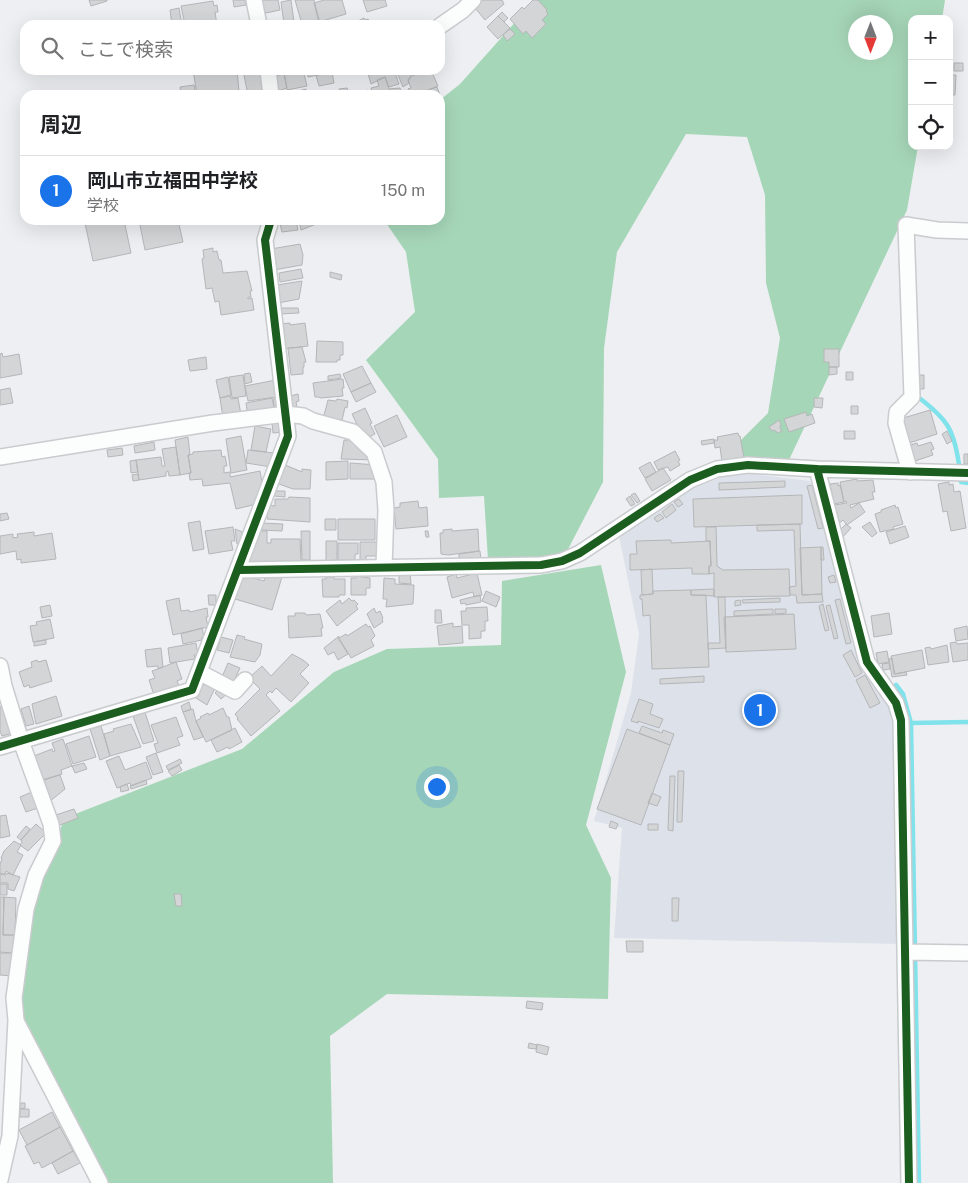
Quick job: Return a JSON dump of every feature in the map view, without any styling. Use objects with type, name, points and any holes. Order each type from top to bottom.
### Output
[{"type":"street","points":[[254,0],[258,20]]},
{"type":"street","points":[[445,23],[463,10],[473,0]]},
{"type":"street","points":[[269,75],[270,90]]},
{"type":"street","points":[[0,747],[192,690],[288,436],[265,240],[270,225]]},
{"type":"street","points":[[910,472],[896,423],[898,412],[912,397],[906,225],[937,230],[968,231]]},
{"type":"street","points":[[0,458],[213,423],[286,414],[303,416],[352,432],[374,452],[384,482],[386,510],[384,567]]},
{"type":"street","points":[[238,570],[541,565],[562,561],[580,553],[690,480],[717,469],[748,465],[968,473]]},
{"type":"street","points":[[818,469],[867,662],[896,703],[901,720],[912,952],[909,1183]]},
{"type":"street","points":[[0,666],[4,686],[21,741],[51,824],[53,841],[36,875],[26,909],[14,998],[16,1020],[10,1136],[0,1180]]},
{"type":"street","points":[[199,672],[235,691],[245,680]]},
{"type":"street","points":[[912,952],[968,954]]},
{"type":"street","points":[[16,1020],[100,1183]]},
{"type":"shaded area","points":[[747,473],[810,481],[863,667],[897,717],[900,944],[614,938],[622,828],[594,821],[631,693],[639,634],[619,536],[678,494],[722,477]]},
{"type":"green space","points":[[535,0],[945,0],[943,15],[908,15],[908,150],[917,150],[907,210],[788,462],[723,458],[768,413],[780,338],[766,283],[765,195],[747,137],[686,134],[617,252],[604,348],[603,482],[565,555],[488,560],[484,496],[439,498],[438,459],[366,360],[415,312],[406,252],[387,225],[445,225],[445,96],[460,84]]},
{"type":"green space","points":[[601,565],[626,672],[586,825],[611,878],[608,999],[387,994],[330,1036],[333,1183],[109,1183],[20,1020],[34,892],[65,818],[242,749],[334,672],[387,649],[501,645],[502,581]]},
{"type":"building","points":[[89,0],[107,0],[107,1],[91,6]]},
{"type":"building","points":[[233,0],[245,0],[246,5],[234,7]]},
{"type":"building","points":[[278,0],[280,10],[261,14],[259,1]]},
{"type":"building","points":[[291,0],[294,20],[283,20],[281,2]]},
{"type":"building","points":[[295,0],[314,0],[319,20],[301,20]]},
{"type":"building","points":[[324,0],[342,0],[346,14],[326,20],[318,20],[314,3]]},
{"type":"building","points":[[363,0],[385,0],[387,6],[367,12]]},
{"type":"building","points":[[478,0],[502,0],[504,4],[485,20],[475,8],[481,2]]},
{"type":"building","points":[[533,0],[538,0],[547,10],[548,14],[542,20],[546,24],[532,38],[526,31],[523,34],[510,19],[522,7],[524,9]]},
{"type":"building","points":[[213,1],[214,6],[217,5],[218,12],[215,12],[216,20],[184,20],[181,6]]},
{"type":"building","points":[[179,8],[181,20],[171,20],[170,10]]},
{"type":"building","points":[[502,12],[508,18],[504,22],[498,16]]},
{"type":"building","points":[[498,16],[510,28],[498,39],[487,27]]},
{"type":"building","points":[[510,29],[515,34],[507,41],[503,35]]},
{"type":"building","points":[[954,63],[963,63],[963,71],[954,71]]},
{"type":"building","points":[[194,75],[237,75],[239,90],[196,90]]},
{"type":"building","points":[[244,75],[263,75],[265,90],[247,90]]},
{"type":"building","points":[[284,75],[304,75],[307,86],[287,90]]},
{"type":"building","points":[[284,75],[287,88],[278,90],[274,76]]},
{"type":"building","points":[[316,75],[333,75],[334,83],[319,86]]},
{"type":"building","points":[[368,75],[396,75],[399,84],[389,87],[385,77],[371,84]]},
{"type":"building","points":[[398,75],[410,75],[408,80],[409,83],[403,87]]},
{"type":"building","points":[[414,75],[433,75],[438,86],[428,90],[408,90],[411,88],[408,80]]},
{"type":"building","points":[[953,75],[956,75],[955,95],[953,95]]},
{"type":"building","points":[[385,77],[389,89],[400,88],[401,90],[372,90],[371,88],[379,86],[377,80]]},
{"type":"building","points":[[194,85],[195,90],[180,90],[180,87]]},
{"type":"building","points":[[85,225],[125,225],[131,253],[93,261]]},
{"type":"building","points":[[140,225],[179,225],[183,242],[145,250]]},
{"type":"building","points":[[280,225],[297,225],[298,230],[282,232]]},
{"type":"building","points":[[300,225],[314,225],[301,230]]},
{"type":"building","points":[[300,244],[303,255],[302,265],[274,270],[271,249]]},
{"type":"building","points":[[213,248],[213,252],[217,251],[219,260],[221,260],[223,273],[247,271],[252,291],[250,291],[251,297],[248,297],[248,299],[252,298],[254,310],[221,315],[219,301],[215,302],[212,288],[206,289],[202,259],[204,258],[203,250]]},
{"type":"building","points":[[301,269],[303,278],[280,282],[279,273]]},
{"type":"building","points":[[330,272],[342,275],[341,280],[330,277]]},
{"type":"building","points":[[302,281],[299,299],[278,303],[277,285]]},
{"type":"building","points":[[278,308],[298,308],[299,313],[279,314]]},
{"type":"building","points":[[290,323],[290,325],[305,323],[308,346],[283,349],[280,324]]},
{"type":"building","points":[[317,341],[343,342],[343,355],[340,355],[340,360],[337,360],[337,362],[316,362]]},
{"type":"building","points":[[302,347],[306,362],[304,362],[303,374],[291,375],[288,348]]},
{"type":"building","points":[[824,349],[839,349],[839,367],[829,367],[829,362],[824,362]]},
{"type":"building","points":[[2,353],[3,357],[19,354],[22,374],[0,378],[0,354]]},
{"type":"building","points":[[206,357],[207,369],[190,371],[188,360]]},
{"type":"building","points":[[362,366],[371,383],[351,392],[343,374]]},
{"type":"building","points":[[829,367],[837,367],[837,374],[829,375]]},
{"type":"building","points":[[846,372],[853,372],[853,380],[846,380]]},
{"type":"building","points":[[250,373],[252,382],[245,384],[244,374]]},
{"type":"building","points":[[340,374],[341,378],[328,380],[328,376]]},
{"type":"building","points":[[243,375],[246,396],[232,398],[229,377]]},
{"type":"building","points":[[914,375],[924,375],[924,389],[914,389]]},
{"type":"building","points":[[228,377],[231,395],[220,398],[216,380]]},
{"type":"building","points":[[343,379],[343,396],[315,397],[313,383]]},
{"type":"building","points":[[276,380],[276,397],[248,401],[245,386]]},
{"type":"building","points":[[371,383],[376,392],[356,402],[351,392]]},
{"type":"building","points":[[10,388],[13,403],[0,405],[0,390]]},
{"type":"building","points":[[298,394],[299,401],[296,402],[297,407],[292,407],[290,396]]},
{"type":"building","points":[[230,396],[231,399],[238,398],[241,415],[223,418],[220,398]]},
{"type":"building","points":[[272,398],[275,412],[248,417],[246,403]]},
{"type":"building","points":[[279,398],[281,409],[275,411],[273,399]]},
{"type":"building","points":[[814,398],[823,398],[822,408],[814,407]]},
{"type":"building","points":[[337,399],[348,401],[341,425],[323,419],[328,400],[336,401]]},
{"type":"building","points":[[851,406],[858,406],[858,414],[851,414]]},
{"type":"building","points":[[365,408],[375,434],[365,439],[352,414]]},
{"type":"building","points":[[930,410],[937,434],[906,444],[900,419]]},
{"type":"building","points":[[806,412],[807,416],[812,414],[815,423],[789,432],[784,419]]},
{"type":"building","points":[[397,415],[407,437],[384,447],[374,426]]},
{"type":"building","points":[[779,420],[782,431],[778,433],[774,430],[772,431],[769,427]]},
{"type":"building","points":[[282,421],[283,432],[273,433],[272,423]]},
{"type":"building","points":[[255,426],[271,429],[266,452],[251,450]]},
{"type":"building","points":[[844,431],[855,431],[855,439],[844,439]]},
{"type":"building","points":[[947,431],[952,441],[947,444],[942,434]]},
{"type":"building","points":[[738,433],[744,458],[722,462],[720,447],[715,448],[714,440],[718,440],[717,437]]},
{"type":"building","points":[[348,434],[376,460],[341,459],[344,440],[348,440]]},
{"type":"building","points":[[241,436],[247,470],[231,473],[226,439]]},
{"type":"building","points":[[188,437],[191,473],[180,475],[175,440]]},
{"type":"building","points":[[714,439],[714,443],[702,445],[701,441]]},
{"type":"building","points":[[154,442],[155,450],[135,453],[134,446]]},
{"type":"building","points":[[931,442],[934,449],[931,450],[933,455],[912,462],[907,446],[917,443],[918,446]]},
{"type":"building","points":[[176,447],[180,475],[169,476],[168,471],[166,476],[139,480],[136,460],[161,457],[162,466],[165,466],[162,449]]},
{"type":"building","points":[[122,448],[123,455],[108,457],[107,450]]},
{"type":"building","points":[[221,450],[222,457],[225,456],[227,466],[224,466],[224,473],[230,472],[230,477],[260,471],[263,488],[257,504],[236,509],[230,483],[203,486],[202,479],[190,480],[189,473],[191,473],[188,455],[193,454],[193,452]]},
{"type":"building","points":[[248,450],[274,453],[271,467],[246,463]]},
{"type":"building","points":[[675,451],[680,460],[678,461],[680,465],[670,471],[668,467],[658,470],[654,462]]},
{"type":"building","points":[[964,454],[968,454],[968,464],[964,464]]},
{"type":"building","points":[[136,460],[138,472],[131,473],[130,461]]},
{"type":"building","points":[[348,461],[348,479],[326,480],[326,462]]},
{"type":"building","points":[[650,462],[656,472],[645,478],[639,468]]},
{"type":"building","points":[[350,463],[377,465],[378,479],[350,479]]},
{"type":"building","points":[[283,464],[302,472],[302,469],[311,470],[310,489],[293,489],[276,483]]},
{"type":"building","points":[[663,468],[671,480],[652,491],[645,479]]},
{"type":"building","points":[[138,474],[139,480],[133,481],[132,475]]},
{"type":"building","points":[[857,479],[857,481],[873,480],[875,492],[872,492],[874,499],[850,505],[851,508],[859,503],[865,512],[847,525],[843,520],[838,524],[834,505],[847,503],[846,501],[844,502],[840,482]]},
{"type":"building","points":[[785,481],[785,487],[719,490],[719,483]]},
{"type":"building","points":[[949,482],[949,485],[953,484],[954,492],[960,491],[966,528],[951,531],[947,511],[943,512],[938,484]]},
{"type":"building","points":[[838,483],[844,502],[834,504],[830,484]]},
{"type":"building","points":[[812,485],[823,528],[818,529],[807,486]]},
{"type":"building","points":[[274,491],[285,491],[285,497],[274,496]]},
{"type":"building","points":[[635,493],[640,501],[637,503],[631,495]]},
{"type":"building","points":[[802,495],[802,524],[694,527],[693,499]]},
{"type":"building","points":[[630,496],[635,504],[631,506],[626,499]]},
{"type":"building","points":[[289,497],[310,498],[310,522],[267,519],[267,505],[275,506],[275,499],[288,499]]},
{"type":"building","points":[[679,499],[683,504],[678,507],[674,502]]},
{"type":"building","points":[[418,501],[419,508],[427,507],[428,526],[396,529],[394,508],[400,507],[400,503]]},
{"type":"building","points":[[672,504],[676,510],[666,518],[662,512]]},
{"type":"building","points":[[895,505],[896,508],[898,507],[903,524],[893,527],[894,529],[880,532],[875,514]]},
{"type":"building","points":[[7,513],[9,519],[0,521],[0,514]]},
{"type":"building","points":[[660,514],[664,518],[657,522],[654,518]]},
{"type":"building","points":[[325,519],[336,519],[336,530],[325,530]]},
{"type":"building","points":[[338,519],[375,519],[375,540],[338,540]]},
{"type":"building","points":[[200,521],[204,549],[193,551],[188,523]]},
{"type":"building","points":[[870,522],[877,533],[872,537],[862,527]]},
{"type":"building","points":[[261,523],[283,524],[282,531],[261,530]]},
{"type":"building","points":[[800,524],[802,595],[822,594],[823,602],[797,603],[796,595],[790,595],[789,587],[796,586],[794,530],[757,531],[757,525]]},
{"type":"building","points":[[846,524],[851,528],[842,538],[840,530]]},
{"type":"building","points":[[905,526],[909,537],[890,544],[886,532]]},
{"type":"building","points":[[233,527],[235,541],[231,541],[233,550],[209,554],[205,531]]},
{"type":"building","points":[[706,527],[716,527],[717,566],[723,570],[789,569],[790,596],[714,597],[714,573],[709,574],[709,566],[711,566],[710,541],[706,541]]},
{"type":"building","points":[[235,529],[245,533],[240,544],[237,544]]},
{"type":"building","points":[[452,529],[452,531],[478,529],[479,551],[448,555],[441,554],[440,533],[443,533],[443,530]]},
{"type":"building","points":[[255,531],[267,531],[267,543],[271,543],[271,539],[300,539],[301,561],[246,562]]},
{"type":"building","points":[[301,531],[310,531],[310,560],[302,560]]},
{"type":"building","points":[[425,531],[428,531],[429,537],[426,537]]},
{"type":"building","points":[[34,532],[34,536],[52,533],[56,559],[21,563],[21,559],[17,560],[16,551],[0,554],[0,536],[13,534],[13,538],[18,537],[17,534]]},
{"type":"building","points":[[671,540],[671,543],[710,541],[711,566],[709,566],[709,574],[692,574],[692,568],[630,570],[630,554],[637,554],[636,541]]},
{"type":"building","points":[[326,541],[337,541],[337,560],[326,561]]},
{"type":"building","points":[[360,542],[381,542],[382,556],[366,556],[366,560],[360,560]]},
{"type":"building","points":[[338,543],[358,543],[358,554],[355,554],[355,560],[338,560]]},
{"type":"building","points":[[821,547],[822,594],[802,595],[800,548]]},
{"type":"building","points":[[821,547],[823,547],[824,560],[821,560]]},
{"type":"building","points":[[480,551],[481,560],[459,561],[459,554]]},
{"type":"building","points":[[652,569],[653,594],[642,595],[641,570]]},
{"type":"building","points":[[266,572],[282,577],[272,610],[235,599],[241,581],[246,576],[264,581]]},
{"type":"building","points":[[399,573],[410,573],[411,584],[399,583]]},
{"type":"building","points":[[477,573],[482,595],[474,597],[473,592],[452,598],[447,577],[456,574],[457,578]]},
{"type":"building","points":[[834,575],[836,582],[830,583],[828,577]]},
{"type":"building","points":[[356,576],[370,578],[370,588],[366,588],[366,595],[351,595],[351,578],[356,578]]},
{"type":"building","points":[[326,577],[345,579],[345,595],[323,597],[322,579],[326,579]]},
{"type":"building","points":[[384,578],[395,579],[395,584],[414,585],[413,604],[386,607],[387,599],[383,599]]},
{"type":"building","points":[[714,589],[714,596],[691,595],[691,590]]},
{"type":"building","points":[[691,590],[691,595],[706,595],[709,667],[652,669],[650,615],[643,616],[640,595],[653,594],[653,591]]},
{"type":"building","points":[[486,591],[500,597],[496,607],[482,601]]},
{"type":"building","points":[[208,595],[216,595],[216,605],[209,605]]},
{"type":"building","points":[[480,595],[481,602],[461,604],[460,600]]},
{"type":"building","points":[[718,597],[725,597],[726,648],[708,649],[708,643],[720,643]]},
{"type":"building","points":[[179,598],[181,611],[189,610],[190,612],[207,608],[208,627],[173,635],[166,601]]},
{"type":"building","points":[[349,598],[358,604],[356,606],[358,609],[337,626],[326,611],[340,600],[342,604]]},
{"type":"building","points":[[780,598],[780,602],[743,603],[742,600]]},
{"type":"building","points":[[840,599],[851,643],[846,644],[835,600]]},
{"type":"building","points":[[740,600],[741,605],[735,606],[735,601]]},
{"type":"building","points":[[823,604],[829,630],[825,631],[819,606]]},
{"type":"building","points":[[50,605],[52,616],[42,618],[40,607]]},
{"type":"building","points":[[830,605],[838,638],[834,639],[826,606]]},
{"type":"building","points":[[487,607],[488,621],[485,621],[485,631],[481,631],[481,638],[469,639],[469,625],[462,625],[461,611],[466,611],[466,608]]},
{"type":"building","points":[[374,608],[376,613],[380,611],[383,622],[374,628],[367,614]]},
{"type":"building","points":[[773,609],[773,614],[734,616],[734,611]]},
{"type":"building","points":[[775,609],[786,609],[786,613],[775,614]]},
{"type":"building","points":[[435,610],[441,610],[442,623],[435,623]]},
{"type":"building","points":[[295,613],[305,613],[306,615],[320,614],[323,628],[321,628],[322,636],[289,638],[288,616],[295,616]]},
{"type":"building","points":[[889,613],[892,634],[874,637],[871,616]]},
{"type":"building","points":[[794,614],[796,649],[726,652],[724,617]]},
{"type":"building","points":[[50,619],[54,638],[33,642],[30,626],[37,625],[36,622]]},
{"type":"building","points":[[453,623],[453,627],[462,626],[463,643],[439,645],[437,626]]},
{"type":"building","points":[[366,624],[368,627],[370,626],[375,636],[371,640],[374,646],[351,658],[339,638],[346,634],[347,636]]},
{"type":"building","points":[[967,626],[968,639],[956,641],[954,629]]},
{"type":"building","points":[[202,628],[204,637],[202,637],[202,640],[183,644],[181,634]]},
{"type":"building","points":[[237,635],[262,644],[260,655],[255,662],[230,657]]},
{"type":"building","points":[[339,636],[338,638],[348,654],[338,660],[334,652],[328,655],[324,648]]},
{"type":"building","points":[[221,637],[233,640],[229,653],[217,650]]},
{"type":"building","points":[[46,640],[46,644],[34,646],[34,642]]},
{"type":"building","points":[[956,642],[957,644],[968,643],[968,660],[953,662],[950,643]]},
{"type":"building","points":[[196,643],[198,655],[194,655],[195,659],[170,663],[168,648]]},
{"type":"building","points":[[947,645],[949,662],[928,665],[925,648],[930,647],[931,649]]},
{"type":"building","points":[[161,648],[163,667],[158,669],[158,666],[147,667],[145,650]]},
{"type":"building","points":[[851,650],[862,673],[855,677],[843,655]]},
{"type":"building","points":[[922,650],[925,668],[895,674],[891,656]]},
{"type":"building","points":[[887,651],[889,662],[878,664],[876,653]]},
{"type":"building","points":[[292,654],[309,665],[300,674],[309,683],[291,702],[276,688],[272,693],[270,691],[266,695],[280,711],[251,736],[235,714],[260,689],[249,678],[262,666],[271,676]]},
{"type":"building","points":[[892,658],[894,674],[906,672],[907,675],[892,677],[889,659]]},
{"type":"building","points":[[37,660],[38,662],[46,660],[52,681],[30,688],[29,685],[24,687],[19,672],[32,667],[31,662]]},
{"type":"building","points":[[176,662],[182,679],[177,681],[179,686],[154,695],[149,680],[155,678],[152,671]]},
{"type":"building","points":[[228,663],[240,668],[233,683],[222,677]]},
{"type":"building","points":[[889,663],[890,669],[883,670],[882,664]]},
{"type":"building","points":[[865,675],[880,703],[870,708],[856,680]]},
{"type":"building","points":[[704,676],[704,682],[660,684],[660,679]]},
{"type":"building","points":[[205,682],[215,688],[207,705],[196,698]]},
{"type":"building","points":[[223,685],[229,692],[221,699],[215,693]]},
{"type":"building","points":[[56,696],[62,716],[36,724],[32,704]]},
{"type":"building","points":[[639,699],[653,704],[650,714],[663,719],[659,728],[638,721],[638,723],[631,721]]},
{"type":"building","points":[[189,702],[191,709],[183,712],[181,706]]},
{"type":"building","points":[[5,706],[13,733],[2,736],[0,731],[0,707]]},
{"type":"building","points":[[29,706],[34,724],[26,726],[21,709]]},
{"type":"building","points":[[223,708],[227,717],[229,717],[232,730],[206,742],[196,721],[208,713],[209,715]]},
{"type":"building","points":[[193,709],[203,737],[194,740],[183,712]]},
{"type":"building","points":[[145,712],[154,741],[143,744],[133,716]]},
{"type":"building","points":[[176,717],[183,736],[177,738],[180,745],[157,753],[154,744],[158,743],[151,725]]},
{"type":"building","points":[[131,724],[141,747],[110,756],[104,734],[114,731],[113,729]]},
{"type":"building","points":[[101,726],[110,756],[100,760],[90,729]]},
{"type":"building","points":[[642,726],[662,733],[663,730],[674,734],[670,745],[639,733]]},
{"type":"building","points":[[235,728],[242,742],[229,749],[228,747],[217,752],[211,740]]},
{"type":"building","points":[[627,729],[670,745],[641,825],[597,809]]},
{"type":"building","points":[[89,736],[96,757],[73,764],[66,744]]},
{"type":"building","points":[[63,739],[72,766],[61,770],[62,774],[42,780],[34,756],[52,749],[53,752],[55,751],[52,743]]},
{"type":"building","points":[[156,753],[163,772],[153,775],[146,757]]},
{"type":"building","points":[[119,756],[125,770],[146,762],[152,778],[131,786],[130,783],[117,788],[106,761]]},
{"type":"building","points":[[180,759],[182,763],[168,770],[166,766]]},
{"type":"building","points":[[84,763],[87,769],[75,773],[72,766]]},
{"type":"building","points":[[179,765],[182,770],[172,776],[168,771]]},
{"type":"building","points":[[678,771],[684,771],[682,822],[677,822]]},
{"type":"building","points":[[60,775],[65,789],[49,802],[41,781]]},
{"type":"building","points":[[670,776],[675,776],[673,831],[668,830]]},
{"type":"building","points":[[146,780],[147,784],[131,789],[130,786]]},
{"type":"building","points":[[127,784],[129,790],[121,792],[120,787]]},
{"type":"building","points":[[32,792],[38,808],[26,812],[20,797]]},
{"type":"building","points":[[652,793],[661,797],[657,806],[648,803]]},
{"type":"building","points":[[74,809],[78,818],[60,825],[56,815]]},
{"type":"building","points":[[6,815],[10,836],[0,838],[0,816]]},
{"type":"building","points":[[611,821],[618,824],[616,829],[609,827]]},
{"type":"building","points":[[36,824],[46,833],[28,851],[20,845],[21,840]]},
{"type":"building","points":[[648,824],[658,824],[658,830],[648,830]]},
{"type":"building","points":[[26,826],[30,829],[21,840],[17,837]]},
{"type":"building","points":[[14,841],[21,845],[17,852],[23,855],[13,875],[6,871],[5,874],[2,874],[0,873],[1,858],[4,851]]},
{"type":"building","points":[[7,873],[20,877],[14,891],[8,889],[8,883],[0,883],[0,874],[6,875]]},
{"type":"building","points":[[0,884],[7,884],[7,895],[0,895]]},
{"type":"building","points":[[174,894],[181,894],[182,906],[176,906]]},
{"type":"building","points":[[0,897],[4,897],[3,935],[14,935],[13,953],[0,952]]},
{"type":"building","points":[[4,897],[16,898],[15,935],[3,935]]},
{"type":"building","points":[[672,898],[679,898],[678,921],[672,921]]},
{"type":"building","points":[[626,941],[643,941],[643,952],[627,952]]},
{"type":"building","points":[[0,953],[13,953],[11,976],[0,975]]},
{"type":"building","points":[[527,1001],[543,1003],[542,1010],[526,1008]]},
{"type":"building","points":[[529,1043],[537,1045],[536,1049],[528,1048]]},
{"type":"building","points":[[537,1044],[549,1047],[547,1055],[536,1052]]},
{"type":"building","points":[[20,1103],[25,1103],[25,1108],[20,1109]]},
{"type":"building","points":[[20,1109],[29,1109],[29,1117],[20,1117]]},
{"type":"building","points":[[52,1112],[60,1127],[27,1145],[19,1130]]},
{"type":"building","points":[[60,1127],[73,1151],[42,1168],[39,1162],[34,1164],[25,1146]]},
{"type":"building","points":[[73,1151],[80,1163],[58,1174],[52,1163]]},
{"type":"waterway","points":[[918,397],[936,412],[948,426],[955,442],[959,465]]},
{"type":"waterway","points":[[961,480],[961,482],[968,483]]},
{"type":"waterway","points":[[896,685],[903,694],[911,723],[919,1183]]},
{"type":"waterway","points":[[911,723],[968,722]]},
{"type":"cycle path","points":[[0,747],[192,690],[288,436],[265,240],[270,225]]},
{"type":"cycle path","points":[[238,570],[541,565],[562,561],[580,553],[690,480],[717,469],[748,465],[968,473]]},
{"type":"cycle path","points":[[817,469],[867,662],[896,703],[901,720],[909,1183]]},
{"type":"place","name":"岡山市立福田中学校","points":[[760,710]]}]
